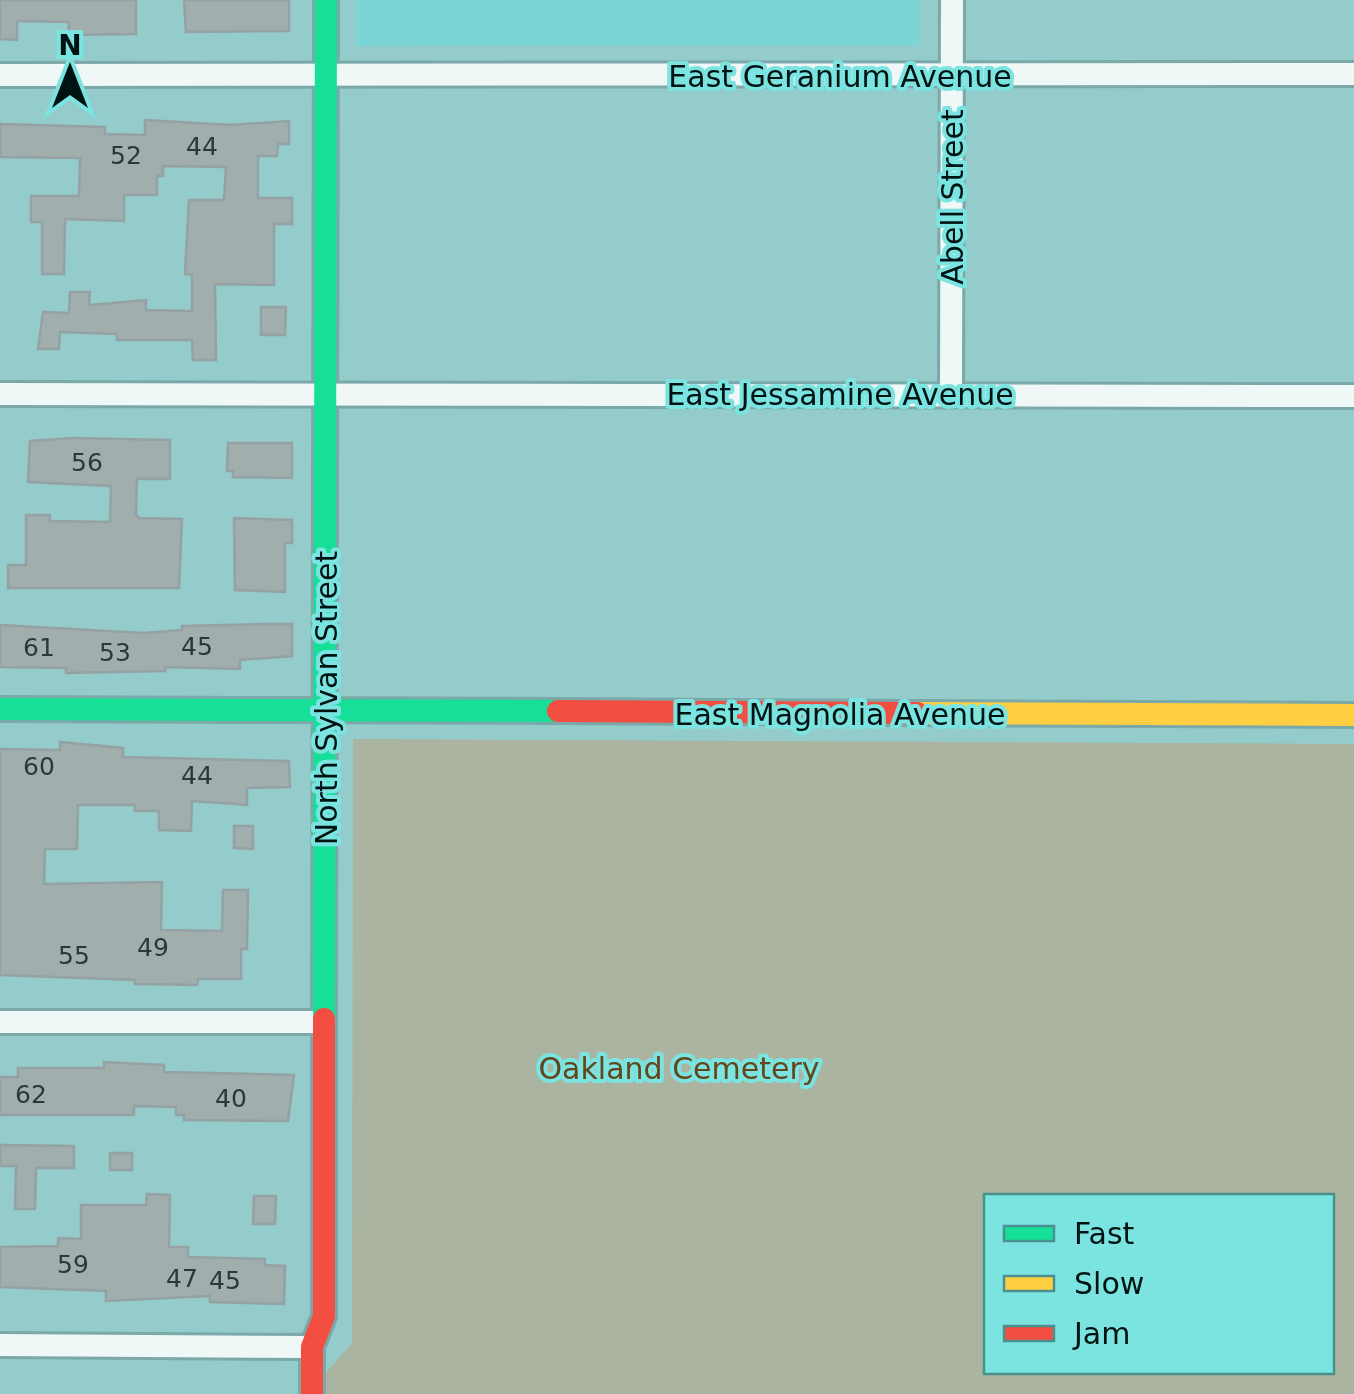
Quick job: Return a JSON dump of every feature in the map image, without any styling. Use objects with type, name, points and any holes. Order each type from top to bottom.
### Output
[{"type":"street","name":"North Sylvan Street","points":[[312,1394],[312,1347],[324,1316],[326,0]]},
{"type":"street","name":"Abell Street","points":[[951,395],[952,0]]},
{"type":"street","name":"East Geranium Avenue","points":[[0,75],[1354,74]]},
{"type":"street","name":"East Jessamine Avenue","points":[[0,394],[1354,396]]},
{"type":"street","name":"East Magnolia Avenue","points":[[0,709],[1354,715]]},
{"type":"street","points":[[0,1022],[322,1022]]},
{"type":"street","points":[[0,1345],[312,1347]]},
{"type":"shaded area","points":[[356,0],[920,0],[919,45],[356,46]]},
{"type":"green space","name":"Oakland Cemetery","points":[[353,739],[1354,744],[1354,1394],[324,1394],[324,1375],[352,1343]]},
{"type":"building","points":[[0,0],[136,0],[136,34],[68,35],[69,22],[17,21],[17,40],[0,39]]},
{"type":"building","points":[[184,0],[289,0],[289,31],[186,32]]},
{"type":"building","points":[[145,120],[231,125],[289,121],[289,144],[278,144],[277,156],[258,156],[258,198],[292,198],[292,224],[274,224],[274,285],[215,284],[216,360],[193,360],[192,340],[117,340],[117,334],[60,332],[59,349],[38,349],[43,312],[69,313],[70,292],[90,292],[89,305],[146,300],[146,310],[192,311],[192,275],[185,274],[189,200],[224,200],[226,167],[163,166],[163,176],[157,176],[157,195],[124,195],[124,221],[65,219],[64,274],[42,274],[42,222],[31,222],[31,196],[79,196],[80,158],[0,157],[0,124],[105,127],[105,134],[145,135]]},
{"type":"building","points":[[261,307],[286,307],[285,335],[261,335]]},
{"type":"building","points":[[170,440],[170,479],[137,479],[136,514],[139,518],[182,519],[179,588],[8,588],[8,565],[26,565],[26,515],[50,515],[50,521],[110,522],[111,486],[28,482],[30,441]]},
{"type":"building","points":[[228,443],[292,443],[292,478],[233,477],[233,471],[227,471]]},
{"type":"building","points":[[234,518],[292,520],[292,543],[285,543],[285,592],[235,590]]},
{"type":"building","points":[[292,624],[292,656],[240,660],[240,669],[165,667],[165,671],[66,673],[66,668],[0,667],[0,625],[144,633],[182,630],[182,626]]},
{"type":"building","points":[[60,742],[123,748],[123,757],[289,761],[290,787],[247,788],[247,805],[192,801],[191,831],[159,830],[159,811],[135,811],[135,805],[78,805],[77,849],[45,849],[44,884],[162,882],[161,930],[222,931],[223,890],[248,890],[247,949],[241,949],[241,979],[198,979],[197,985],[135,984],[135,980],[0,975],[0,749],[60,750]]},
{"type":"building","points":[[234,826],[253,826],[253,849],[234,848]]},
{"type":"building","points":[[104,1062],[164,1065],[164,1072],[294,1075],[288,1121],[184,1120],[184,1115],[176,1115],[176,1107],[134,1106],[134,1115],[0,1115],[0,1077],[18,1077],[18,1068],[104,1068]]},
{"type":"building","points":[[0,1145],[74,1146],[74,1168],[36,1168],[35,1209],[15,1209],[16,1166],[0,1166]]},
{"type":"building","points":[[110,1153],[132,1153],[132,1170],[110,1170]]},
{"type":"building","points":[[147,1194],[170,1195],[169,1247],[188,1247],[188,1257],[265,1259],[265,1265],[285,1266],[284,1304],[210,1302],[210,1296],[106,1301],[106,1291],[0,1287],[0,1247],[58,1246],[58,1238],[81,1239],[81,1205],[146,1205]]},
{"type":"building","points":[[254,1196],[276,1196],[275,1224],[253,1224]]},
{"type":"traffic: fast","points":[[324,1019],[326,0]]},
{"type":"traffic: fast","points":[[0,709],[558,711]]},
{"type":"traffic: slow","points":[[917,713],[1354,715]]},
{"type":"traffic: jam","points":[[558,711],[917,713]]},
{"type":"traffic: jam","points":[[312,1394],[312,1347],[324,1316],[324,1019]]}]
